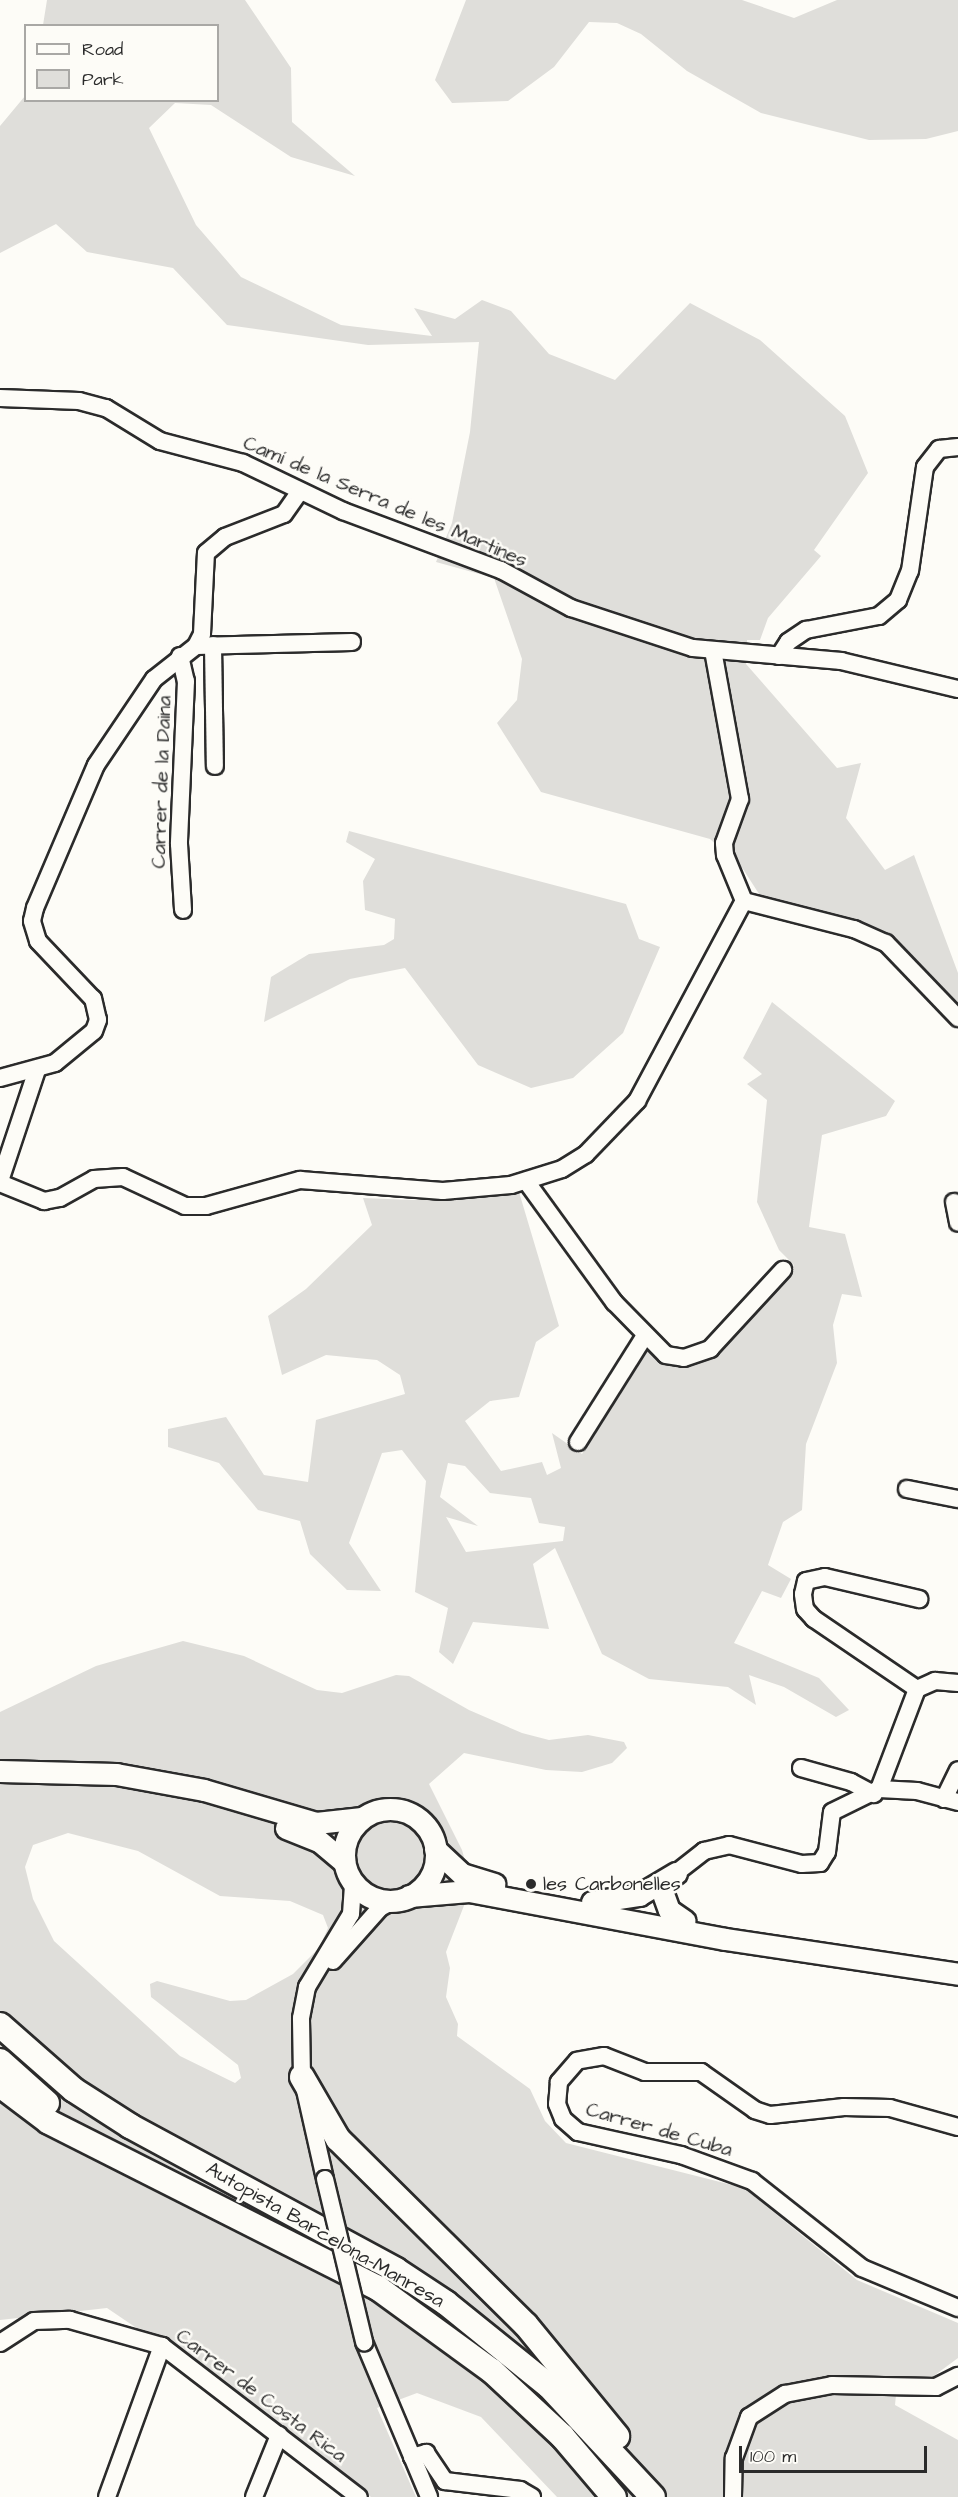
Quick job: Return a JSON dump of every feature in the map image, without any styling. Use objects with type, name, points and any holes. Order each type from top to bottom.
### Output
[{"type":"highway","name":"Autopista Barcelona-Manresa","points":[[0,2025],[74,2090],[130,2126],[396,2270],[455,2310],[549,2386],[654,2497]]},
{"type":"highway","points":[[0,2061],[107,2149]]},
{"type":"highway","points":[[302,2077],[338,2139],[526,2325],[589,2399],[629,2453],[654,2497]]},
{"type":"highway","points":[[0,2085],[49,2122],[107,2149],[378,2288],[492,2371],[561,2436],[614,2497]]},
{"type":"main road","points":[[0,1770],[116,1774],[204,1790],[316,1823],[362,1818],[382,1810],[410,1814],[427,1828],[435,1849],[443,1861],[476,1880],[685,1921],[798,1948]]},
{"type":"main road","points":[[0,1781],[114,1785],[204,1801],[302,1833],[344,1862]]},
{"type":"main road","points":[[362,1818],[346,1840],[344,1862],[352,1882],[374,1898],[402,1898],[469,1891],[618,1920],[958,1974]]},
{"type":"main road","points":[[402,1898],[428,1880],[435,1849]]},
{"type":"main road","points":[[650,1914],[662,1891],[676,1873]]},
{"type":"main road","points":[[592,1902],[639,1896],[676,1873]]},
{"type":"main road","points":[[662,1891],[669,1910],[685,1921]]},
{"type":"main road","points":[[618,1920],[650,1914]]},
{"type":"street","name":"Camí de la Serra de les Martines","points":[[0,398],[91,403],[116,413],[160,441],[243,463],[300,491],[509,574],[571,608],[713,651],[859,664],[958,689]]},
{"type":"street","points":[[779,656],[788,642],[806,630],[879,616],[898,600],[910,571],[925,467],[939,449],[958,447]]},
{"type":"street","points":[[215,766],[202,634],[206,553],[225,537],[284,514],[300,491]]},
{"type":"street","points":[[0,1078],[37,1070],[73,1051],[94,1031],[98,1020],[93,999],[38,941],[32,921],[35,908],[96,765],[154,679],[180,657],[204,645],[352,642]]},
{"type":"street","points":[[713,651],[740,799],[724,843],[725,855],[744,901]]},
{"type":"street","name":"Carrer de la Daina","points":[[180,657],[186,681],[178,844],[183,910]]},
{"type":"street","points":[[744,901],[854,929],[886,943],[958,1018]]},
{"type":"street","points":[[37,1070],[0,1182],[44,1201],[60,1198],[94,1179],[123,1177],[194,1206],[300,1180],[443,1191],[526,1181],[562,1169],[586,1154],[637,1101],[744,901]]},
{"type":"street","points":[[526,1181],[562,1235],[644,1337],[666,1355],[684,1358],[702,1354],[783,1270]]},
{"type":"street","points":[[954,1202],[958,1223]]},
{"type":"street","points":[[578,1442],[644,1337]]},
{"type":"street","points":[[907,1489],[958,1499]]},
{"type":"street","points":[[917,1689],[814,1619],[805,1609],[803,1594],[806,1581],[825,1577],[919,1599]]},
{"type":"street","points":[[676,1873],[704,1851],[729,1845],[802,1864],[819,1863],[827,1852],[832,1812],[876,1792],[917,1689],[935,1681],[958,1683]]},
{"type":"street","points":[[801,1768],[851,1782],[876,1792],[951,1801],[958,1770]]},
{"type":"street","points":[[352,1882],[351,1914],[313,1976],[301,2018],[302,2077],[364,2342],[429,2497]]},
{"type":"street","points":[[313,1976],[327,1968],[380,1908],[402,1898]]},
{"type":"street","name":"Carrer de Cuba","points":[[958,2127],[890,2109],[844,2107],[770,2115],[755,2110],[701,2072],[645,2072],[604,2056],[577,2061],[559,2082],[557,2104],[563,2119],[578,2133],[681,2155],[752,2181],[862,2268],[958,2307]]},
{"type":"street","name":"Carrer de Costa Rica","points":[[0,2343],[34,2321],[70,2320],[162,2346],[358,2497]]},
{"type":"street","points":[[107,2497],[162,2346]]},
{"type":"street","points":[[734,2497],[734,2458],[750,2417],[785,2394],[832,2385],[936,2387],[958,2376]]},
{"type":"street","points":[[254,2497],[279,2435]]},
{"type":"street","points":[[412,2457],[426,2453],[436,2472],[454,2491],[520,2490],[532,2497]]},
{"type":"green space","points":[[47,0],[245,0],[291,68],[292,122],[355,176],[291,157],[211,105],[175,103],[149,128],[196,225],[241,277],[341,325],[432,336],[414,308],[455,319],[482,300],[511,311],[549,354],[615,380],[690,303],[760,340],[845,416],[868,473],[814,550],[821,556],[768,618],[760,640],[747,640],[746,664],[837,768],[861,763],[846,818],[885,870],[914,855],[958,973],[958,1005],[896,944],[823,912],[761,897],[743,869],[710,839],[541,792],[497,723],[517,700],[522,659],[494,578],[436,562],[452,523],[470,432],[479,342],[368,345],[227,325],[173,268],[87,252],[56,224],[0,253],[0,126],[24,97],[24,102],[219,102],[219,24],[43,24]]},
{"type":"green space","points":[[466,0],[742,0],[794,18],[837,0],[958,0],[958,131],[926,139],[869,140],[761,113],[687,71],[641,34],[617,23],[589,22],[554,67],[508,101],[452,103],[435,80]]},
{"type":"green space","points":[[349,831],[626,904],[639,939],[660,947],[623,1033],[573,1078],[531,1088],[478,1065],[405,968],[350,979],[264,1022],[271,977],[309,954],[384,945],[394,939],[395,919],[365,910],[363,881],[375,859],[346,842]]},
{"type":"green space","points":[[772,1002],[895,1101],[886,1116],[822,1135],[809,1227],[845,1234],[862,1297],[842,1294],[833,1325],[837,1363],[806,1444],[802,1510],[783,1522],[768,1565],[791,1579],[781,1598],[762,1591],[734,1643],[819,1678],[849,1710],[836,1717],[784,1687],[749,1675],[756,1705],[728,1687],[649,1679],[602,1654],[555,1548],[533,1564],[549,1629],[473,1622],[453,1664],[439,1652],[448,1608],[415,1592],[426,1481],[402,1450],[382,1453],[349,1543],[381,1591],[347,1590],[310,1554],[300,1521],[258,1510],[219,1463],[168,1447],[168,1429],[226,1417],[264,1475],[308,1482],[316,1420],[405,1394],[400,1375],[377,1360],[326,1355],[282,1375],[268,1316],[306,1289],[372,1225],[363,1198],[412,1200],[519,1192],[559,1326],[536,1342],[519,1397],[490,1401],[465,1421],[501,1471],[542,1462],[547,1475],[561,1468],[552,1433],[582,1454],[647,1349],[676,1367],[706,1359],[794,1265],[779,1250],[757,1202],[767,1100],[747,1084],[762,1074],[743,1058]],"holes":[[[448,1463],[465,1466],[490,1493],[531,1498],[539,1523],[565,1527],[563,1541],[466,1552],[446,1517],[478,1526],[440,1497]]]},
{"type":"green space","points":[[183,1641],[244,1656],[317,1690],[342,1693],[396,1675],[409,1676],[469,1710],[522,1733],[549,1740],[588,1735],[624,1742],[627,1748],[612,1763],[582,1772],[546,1770],[464,1753],[429,1784],[462,1850],[472,1885],[446,1952],[450,1968],[446,1997],[458,2024],[457,2036],[530,2089],[545,2121],[566,2143],[744,2188],[857,2280],[958,2323],[958,2358],[931,2378],[898,2376],[895,2405],[958,2440],[958,2497],[557,2497],[481,2417],[417,2393],[377,2408],[416,2497],[371,2497],[309,2445],[107,2308],[0,2320],[0,1712],[96,1666]],"holes":[[[68,1833],[138,1851],[220,1896],[290,1901],[323,1915],[328,1928],[319,1948],[293,1974],[246,2000],[230,2001],[157,1981],[150,1984],[151,1997],[238,2065],[241,2078],[235,2083],[180,2056],[54,1941],[33,1899],[25,1867],[33,1845]]]},
{"type":"place","name":"les Carbonelles","points":[[531,1884]]}]
